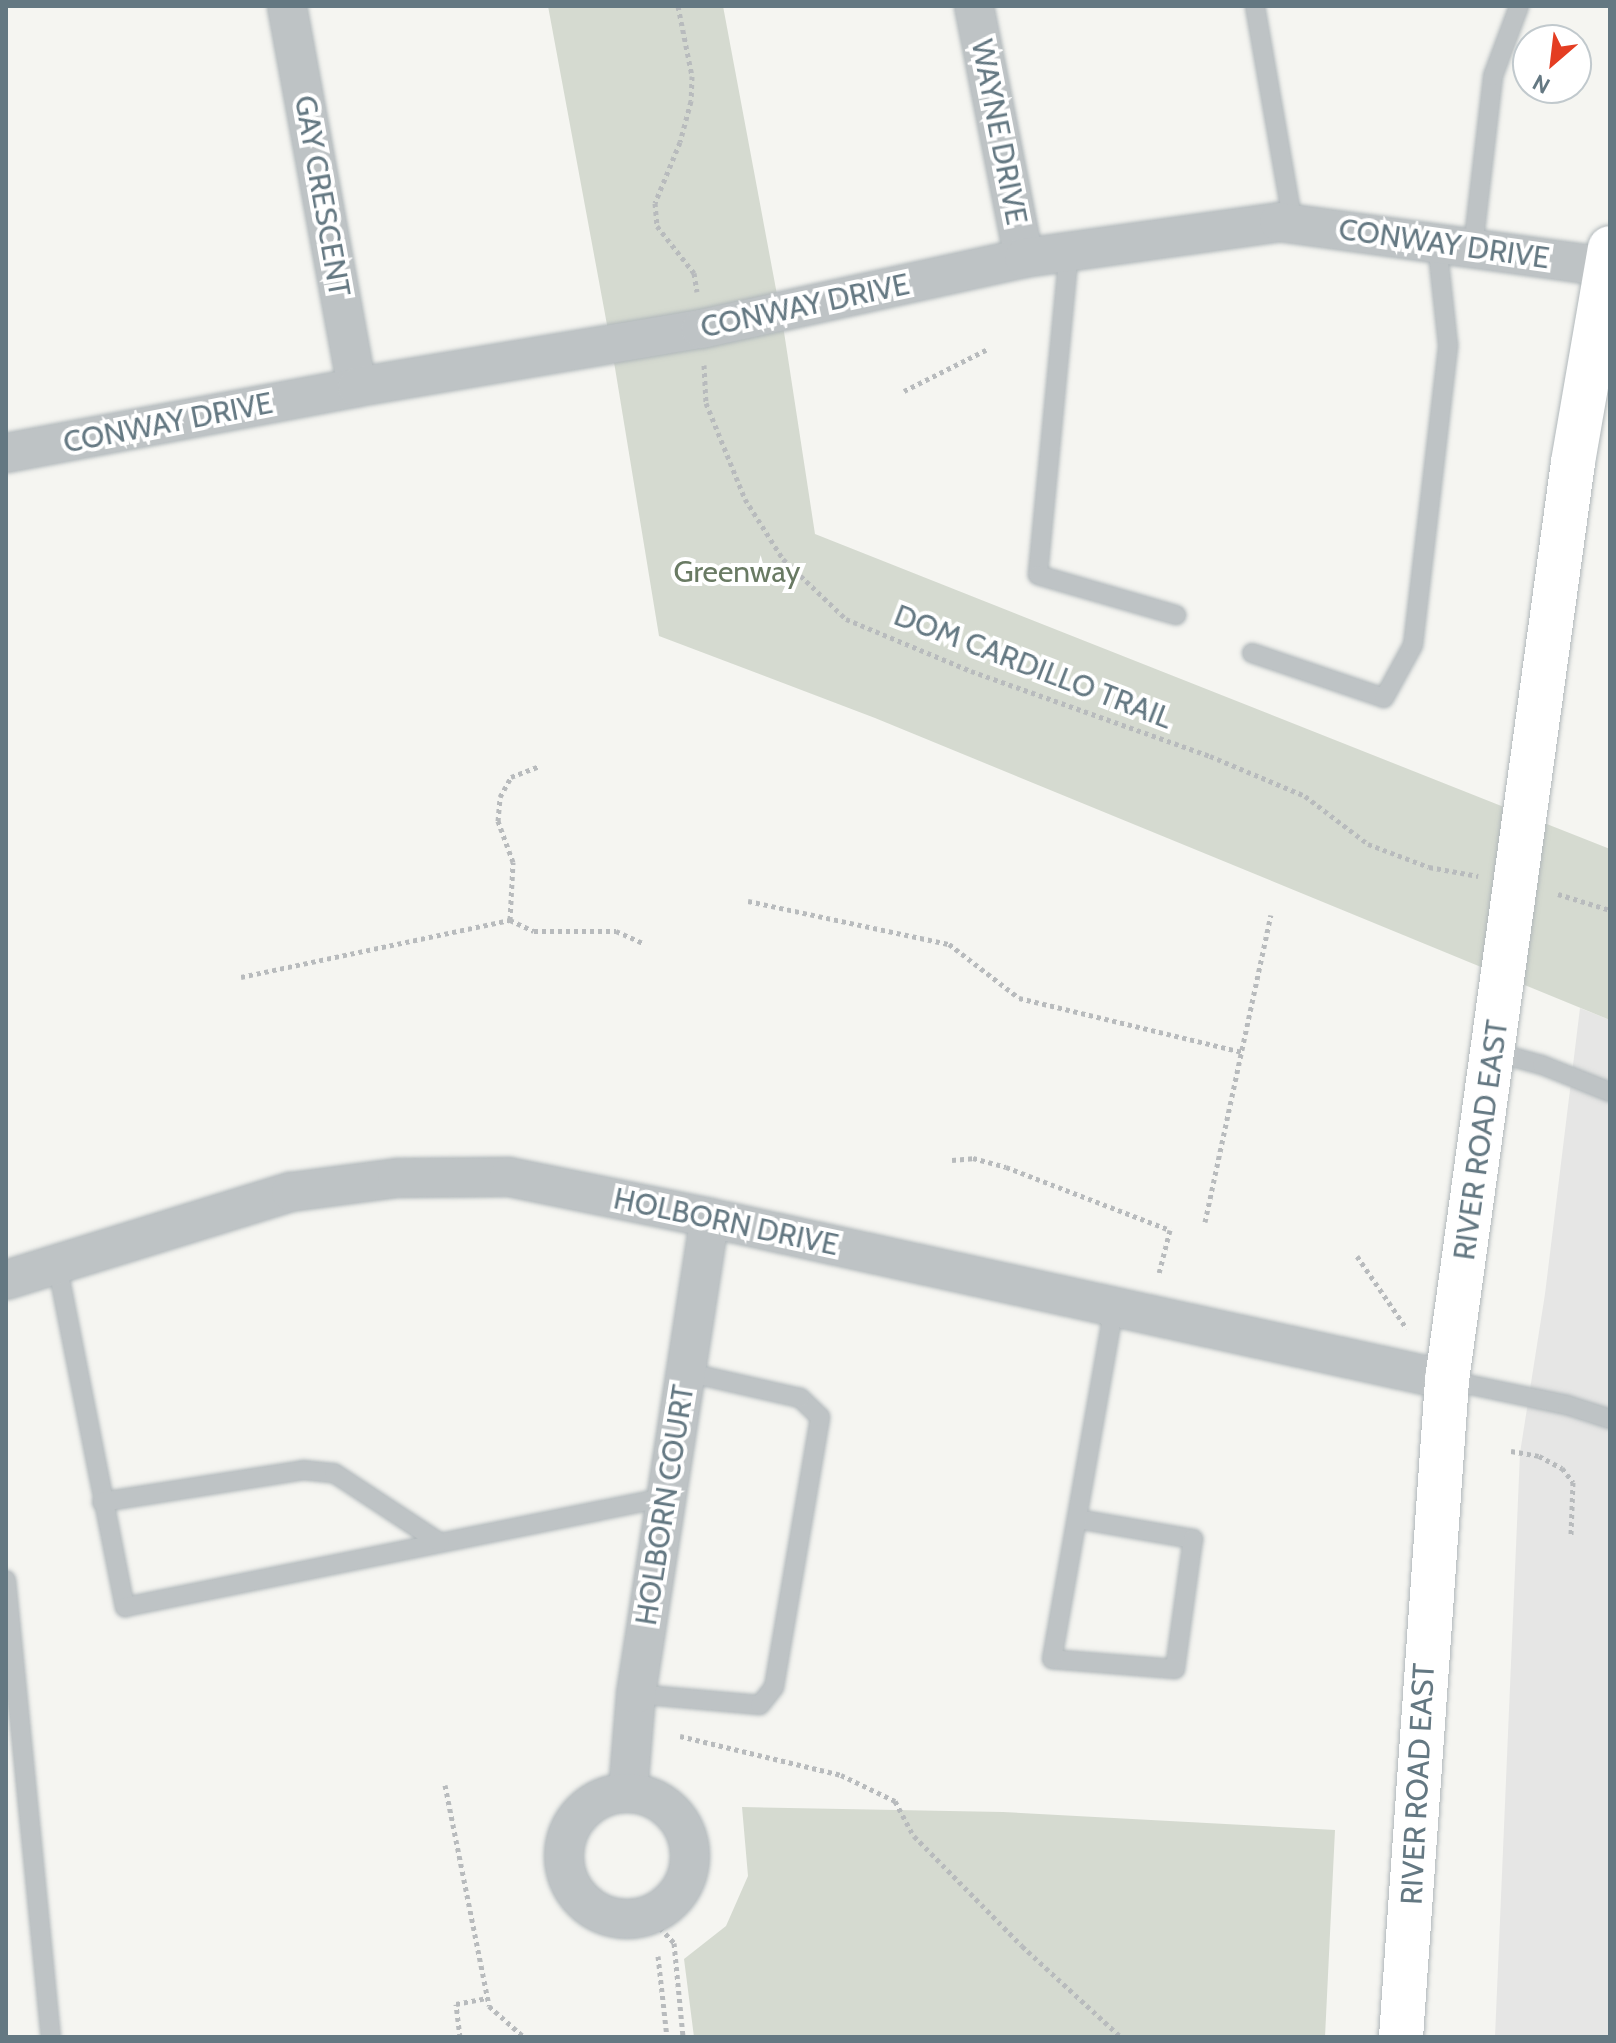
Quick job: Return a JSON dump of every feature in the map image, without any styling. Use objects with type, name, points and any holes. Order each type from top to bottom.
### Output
[{"type":"street","name":"GAY CRESCENT","points":[[287,6],[357,387]]},
{"type":"street","name":"WAYNE DRIVE","points":[[974,6],[1024,258]]},
{"type":"street","name":"CONWAY DRIVE","points":[[6,453],[357,387],[701,329],[1024,258],[1279,222],[1455,245],[1609,258]]},
{"type":"street","name":"RIVER ROAD EAST","points":[[1401,2037],[1447,1380],[1575,446],[1609,258]]},
{"type":"street","name":"HOLBORN DRIVE","points":[[6,1280],[291,1192],[397,1178],[509,1177],[710,1218],[1447,1380]]},
{"type":"street","name":"HOLBORN COURT","points":[[628,1792],[636,1694],[710,1218]]},
{"type":"street","points":[[628,1792],[649,1796],[668,1807],[686,1831],[691,1853],[683,1887],[669,1905],[649,1916],[622,1920],[594,1911],[577,1897],[565,1872],[566,1840],[581,1812],[606,1796],[628,1792]]},
{"type":"lane","points":[[1255,6],[1293,224]]},
{"type":"lane","points":[[1252,653],[1384,698],[1413,645],[1448,345],[1455,245],[1493,76],[1519,6]]},
{"type":"lane","points":[[1069,251],[1038,575],[1176,615]]},
{"type":"lane","points":[[1494,1052],[1542,1065],[1610,1092]]},
{"type":"lane","points":[[57,1264],[125,1607],[667,1497]]},
{"type":"lane","points":[[1077,1519],[1193,1539],[1175,1669],[1052,1659],[1114,1307]]},
{"type":"lane","points":[[636,1694],[760,1705],[774,1687],[820,1417],[800,1398],[686,1372]]},
{"type":"lane","points":[[1447,1380],[1567,1405],[1610,1419]]},
{"type":"lane","points":[[102,1502],[303,1470],[334,1473],[439,1542]]},
{"type":"lane","points":[[6,1580],[51,2037]]},
{"type":"path","points":[[678,6],[692,76],[691,101],[680,142],[655,203],[657,226],[694,273],[699,304]]},
{"type":"path","points":[[904,391],[986,350]]},
{"type":"path","name":"DOM CARDILLO TRAIL","points":[[703,352],[706,403],[745,499],[783,559],[846,619],[971,671],[1210,756],[1305,796],[1368,844],[1429,867],[1489,878]]},
{"type":"path","points":[[510,920],[513,862],[498,821],[500,797],[511,777],[540,766]]},
{"type":"path","points":[[1558,894],[1610,910]]},
{"type":"path","points":[[748,901],[949,944],[1019,998],[1242,1052]]},
{"type":"path","points":[[1205,1222],[1271,915]]},
{"type":"path","points":[[241,977],[510,920],[534,931],[616,931],[643,943]]},
{"type":"path","points":[[952,1160],[973,1158],[1006,1167],[1170,1230],[1159,1273]]},
{"type":"path","points":[[1357,1256],[1407,1329]]},
{"type":"path","points":[[1511,1451],[1539,1456],[1562,1468],[1573,1482],[1571,1535]]},
{"type":"path","points":[[680,1736],[841,1775],[895,1801],[914,1836],[1022,1946],[1121,2037]]},
{"type":"path","points":[[445,1785],[489,2006],[524,2037]]},
{"type":"path","points":[[649,1916],[674,1943],[683,2037]]},
{"type":"path","points":[[658,1956],[667,2037]]},
{"type":"path","points":[[460,2037],[456,2004],[487,1998]]},
{"type":"shaded area","points":[[1580,1008],[1610,1020],[1610,2037],[1495,2037],[1520,1453],[1545,1294]]},
{"type":"green space","name":"Greenway","points":[[548,6],[723,6],[784,332],[815,534],[1610,849],[1610,1020],[875,718],[659,636],[615,368]]},
{"type":"green space","points":[[742,1807],[1003,1812],[1335,1830],[1325,2037],[694,2037],[684,1959],[726,1926],[748,1876]]}]
